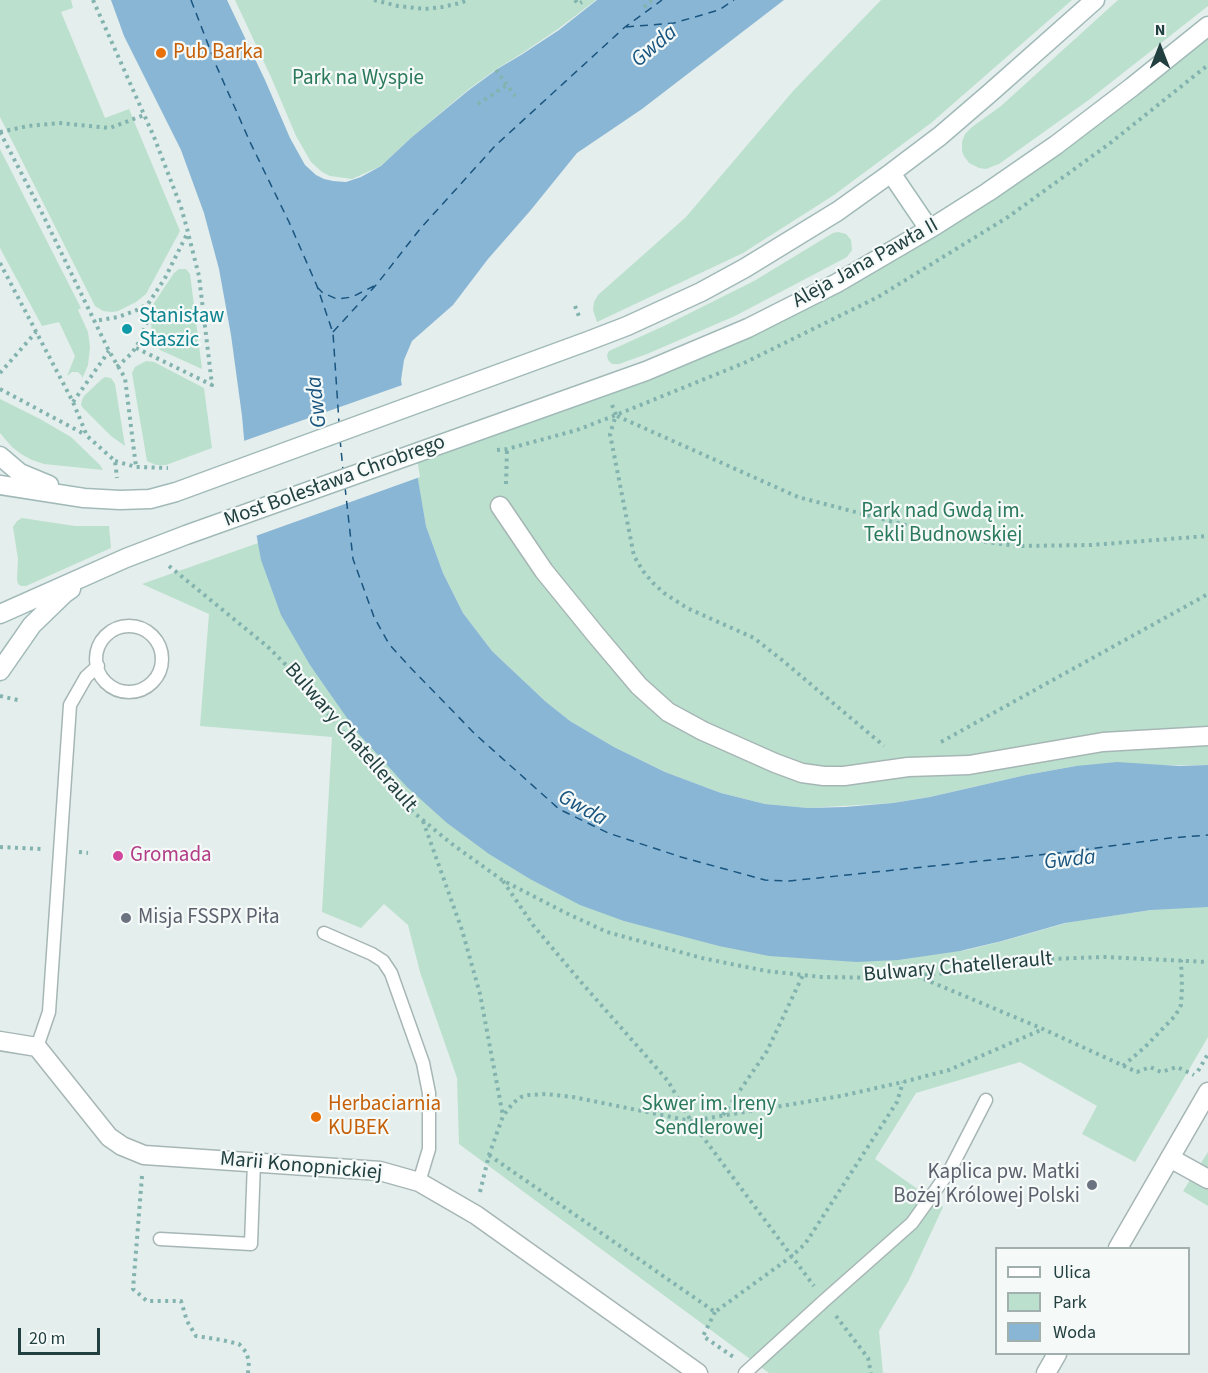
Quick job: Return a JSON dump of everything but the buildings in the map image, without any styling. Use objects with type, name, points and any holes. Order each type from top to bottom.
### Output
[{"type":"main road","points":[[0,485],[84,498],[150,499],[176,492],[608,334],[701,292],[838,211],[940,136],[1095,0]]},
{"type":"main road","name":"Aleja Jana Pawła II","points":[[484,429],[646,371],[737,333],[837,283],[988,192],[1056,145],[1208,27]]},
{"type":"main road","points":[[891,173],[929,229]]},
{"type":"main road","name":"Most Bolesława Chrobrego","points":[[103,568],[186,535],[484,429]]},
{"type":"main road","points":[[0,456],[20,473],[84,498]]},
{"type":"main road","points":[[500,506],[544,571],[596,635],[639,686],[668,712],[775,763],[802,773],[844,776],[908,767],[969,765],[1103,742],[1208,736]]},
{"type":"main road","points":[[0,614],[103,568]]},
{"type":"main road","points":[[0,671],[32,625],[64,594],[103,568]]},
{"type":"main road","points":[[0,1041],[37,1047]]},
{"type":"main road","name":"Marii Konopnickiej","points":[[37,1047],[109,1137],[122,1146],[144,1155],[380,1171],[418,1182],[476,1215],[698,1373]]},
{"type":"main road","points":[[1119,1247],[1208,1092]]},
{"type":"main road","points":[[1170,1158],[1208,1179]]},
{"type":"main road","points":[[1046,1373],[1056,1355]]},
{"type":"lane","points":[[119,627],[144,629],[156,639],[160,647],[162,663],[160,671],[156,678],[135,691],[119,690],[105,681],[98,666],[96,659],[100,643],[119,627]]},
{"type":"lane","points":[[37,1047],[49,1012],[70,705],[86,677],[98,666]]},
{"type":"lane","points":[[324,933],[372,954],[383,961],[391,973],[423,1063],[429,1093],[429,1149],[418,1182]]},
{"type":"lane","points":[[748,1371],[912,1223],[950,1170],[986,1100]]},
{"type":"lane","points":[[160,1239],[251,1244],[254,1162]]},
{"type":"path","points":[[93,0],[154,137],[181,207],[199,276],[212,385],[136,348]]},
{"type":"path","points":[[374,0],[425,9],[468,0]]},
{"type":"path","points":[[576,0],[578,4],[582,2]]},
{"type":"path","points":[[644,7],[652,0]]},
{"type":"path","points":[[496,70],[515,96]]},
{"type":"path","points":[[478,104],[507,85]]},
{"type":"path","points":[[136,466],[124,378],[0,132],[60,123],[110,128],[144,116]]},
{"type":"path","points":[[94,321],[118,317],[148,304],[165,278],[188,232]]},
{"type":"path","points":[[0,263],[73,402],[87,436]]},
{"type":"path","points":[[117,367],[136,348],[144,333],[148,304]]},
{"type":"path","points":[[0,373],[36,332]]},
{"type":"path","points":[[73,402],[109,351]]},
{"type":"path","points":[[0,389],[87,436],[115,461],[136,466],[165,469],[171,467]]},
{"type":"path","points":[[616,415],[610,434],[634,556],[648,577],[664,593],[687,608],[754,638],[908,767]]},
{"type":"path","points":[[491,451],[507,449],[577,430],[616,415],[798,497],[955,538],[1028,546],[1091,545],[1208,536]]},
{"type":"path","points":[[500,506],[506,492],[507,449]]},
{"type":"path","points":[[115,461],[120,500]]},
{"type":"path","name":"Bulwary Chatellerault","points":[[168,566],[268,647],[297,676],[402,802],[423,820],[502,880],[566,914],[607,932],[702,958],[766,971],[821,977],[877,978],[946,973],[1049,959],[1106,957],[1208,962]]},
{"type":"path","points":[[939,743],[1208,594]]},
{"type":"path","points":[[0,696],[22,701]]},
{"type":"path","points":[[423,820],[462,930],[480,994],[503,1116]]},
{"type":"path","points":[[0,847],[25,848]]},
{"type":"path","points":[[502,880],[533,925],[668,1081],[690,1121],[868,1358],[871,1373]]},
{"type":"path","points":[[1123,1066],[1145,1047],[1178,1011],[1181,1005],[1181,960]]},
{"type":"path","points":[[722,1115],[767,1051],[803,975]]},
{"type":"path","points":[[916,975],[1137,1072],[1150,1067],[1161,1072],[1177,1067],[1195,1076],[1208,1054]]},
{"type":"path","points":[[476,1215],[489,1155],[503,1116],[521,1097],[546,1094],[573,1097],[690,1121],[841,1096],[903,1082],[949,1070],[1043,1029]]},
{"type":"path","points":[[748,1371],[703,1336],[715,1312],[805,1244],[897,1102],[903,1082]]},
{"type":"path","points":[[144,1155],[133,1289],[147,1301],[181,1301],[187,1321],[196,1336],[239,1344],[246,1352],[249,1373]]},
{"type":"path","points":[[489,1155],[715,1312]]},
{"type":"green space","points":[[0,0],[71,0],[73,8],[61,12],[105,118],[129,109],[180,231],[146,294],[118,311],[103,311],[95,306],[0,117]]},
{"type":"green space","name":"Park na Wyspie","points":[[235,0],[596,0],[558,29],[469,89],[381,166],[352,179],[330,176],[311,162],[296,136]]},
{"type":"green space","points":[[881,0],[1072,0],[931,123],[834,195],[743,253],[597,322],[593,310],[598,295],[686,217],[794,90]]},
{"type":"green space","points":[[1118,0],[1208,0],[1208,6],[1090,99],[999,164],[986,169],[969,163],[962,151],[965,134],[1001,106]]},
{"type":"green space","name":"Park nad Gwdą im. Tekli Budnowskiej","points":[[1208,26],[1208,765],[1076,766],[893,803],[808,808],[765,804],[721,793],[665,772],[614,747],[570,721],[545,701],[492,651],[463,613],[443,573],[426,526],[413,454],[693,352],[988,192]]},
{"type":"green space","points":[[0,149],[81,308],[78,310],[88,332],[90,347],[88,365],[82,379],[78,372],[72,372],[67,376],[75,356],[59,322],[42,326],[0,248]]},
{"type":"green space","points":[[838,232],[846,234],[851,240],[852,250],[847,257],[735,316],[647,354],[619,364],[612,364],[608,360],[609,351],[754,281]]},
{"type":"green space","points":[[179,269],[186,269],[190,274],[202,369],[160,350],[152,341],[151,319],[154,303]]},
{"type":"green space","points":[[146,361],[154,362],[204,388],[212,448],[166,465],[156,465],[147,461],[132,373],[135,367]]},
{"type":"green space","points":[[105,377],[111,378],[115,384],[125,446],[111,436],[81,405],[84,396]]},
{"type":"green space","points":[[0,399],[71,437],[103,470],[44,464],[21,454],[0,433]]},
{"type":"green space","points":[[22,518],[75,526],[109,526],[111,548],[26,586],[21,586],[17,579],[18,559],[13,527]]},
{"type":"green space","name":"Skwer im. Ireny Sendlerowej","points":[[261,542],[937,953],[967,950],[1070,922],[1158,909],[1208,906],[1208,1037],[1135,1162],[1082,1134],[1097,1106],[1020,1062],[916,1093],[875,1159],[943,1207],[909,1280],[879,1331],[883,1373],[769,1373],[459,1144],[457,1078],[420,972],[408,925],[384,904],[361,928],[322,912],[332,737],[200,726],[209,614],[142,584]]},
{"type":"green space","points":[[1208,1152],[1208,1206],[1183,1191]]},
{"type":"water","name":"Gwda","points":[[111,0],[227,0],[290,138],[305,165],[324,179],[346,182],[381,166],[469,90],[559,30],[597,0],[784,0],[642,109],[577,153],[488,259],[453,305],[412,341],[404,360],[401,380],[426,526],[443,573],[463,613],[492,651],[545,701],[570,721],[614,747],[665,772],[721,793],[765,804],[808,808],[845,807],[930,797],[1076,766],[1117,762],[1179,766],[1208,765],[1208,907],[1151,910],[1065,923],[960,951],[898,960],[857,962],[769,956],[719,946],[624,921],[580,905],[489,854],[447,823],[407,787],[356,731],[310,665],[281,615],[261,560],[249,494],[242,416],[231,335],[219,269],[204,213],[181,150],[124,36]]},
{"type":"pier","points":[[405,384],[420,477],[253,537],[241,442]]},
{"type":"ferry route","points":[[191,0],[216,65],[317,286],[333,333],[339,423]]},
{"type":"ferry route","points":[[333,332],[377,284],[420,229],[495,146],[625,27],[662,0]]},
{"type":"ferry route","points":[[626,27],[674,23],[719,10],[734,0]]},
{"type":"ferry route","points":[[317,287],[323,293],[337,299],[352,297],[374,286]]},
{"type":"ferry route","points":[[340,439],[343,470]]},
{"type":"ferry route","points":[[345,487],[353,559],[374,617],[389,644],[475,734],[559,809],[608,833],[681,857],[765,880],[789,881],[1208,835]]},
{"type":"place","name":"Pub Barka","points":[[161,53]]},
{"type":"place","name":"Stanisław Staszic","points":[[127,329]]},
{"type":"place","name":"Gromada","points":[[118,856]]},
{"type":"place","name":"Misja FSSPX Piła","points":[[126,918]]},
{"type":"place","name":"Herbaciarnia KUBEK","points":[[316,1117]]},
{"type":"place","name":"Kaplica pw. Matki Bożej Królowej Polski","points":[[1092,1185]]}]
